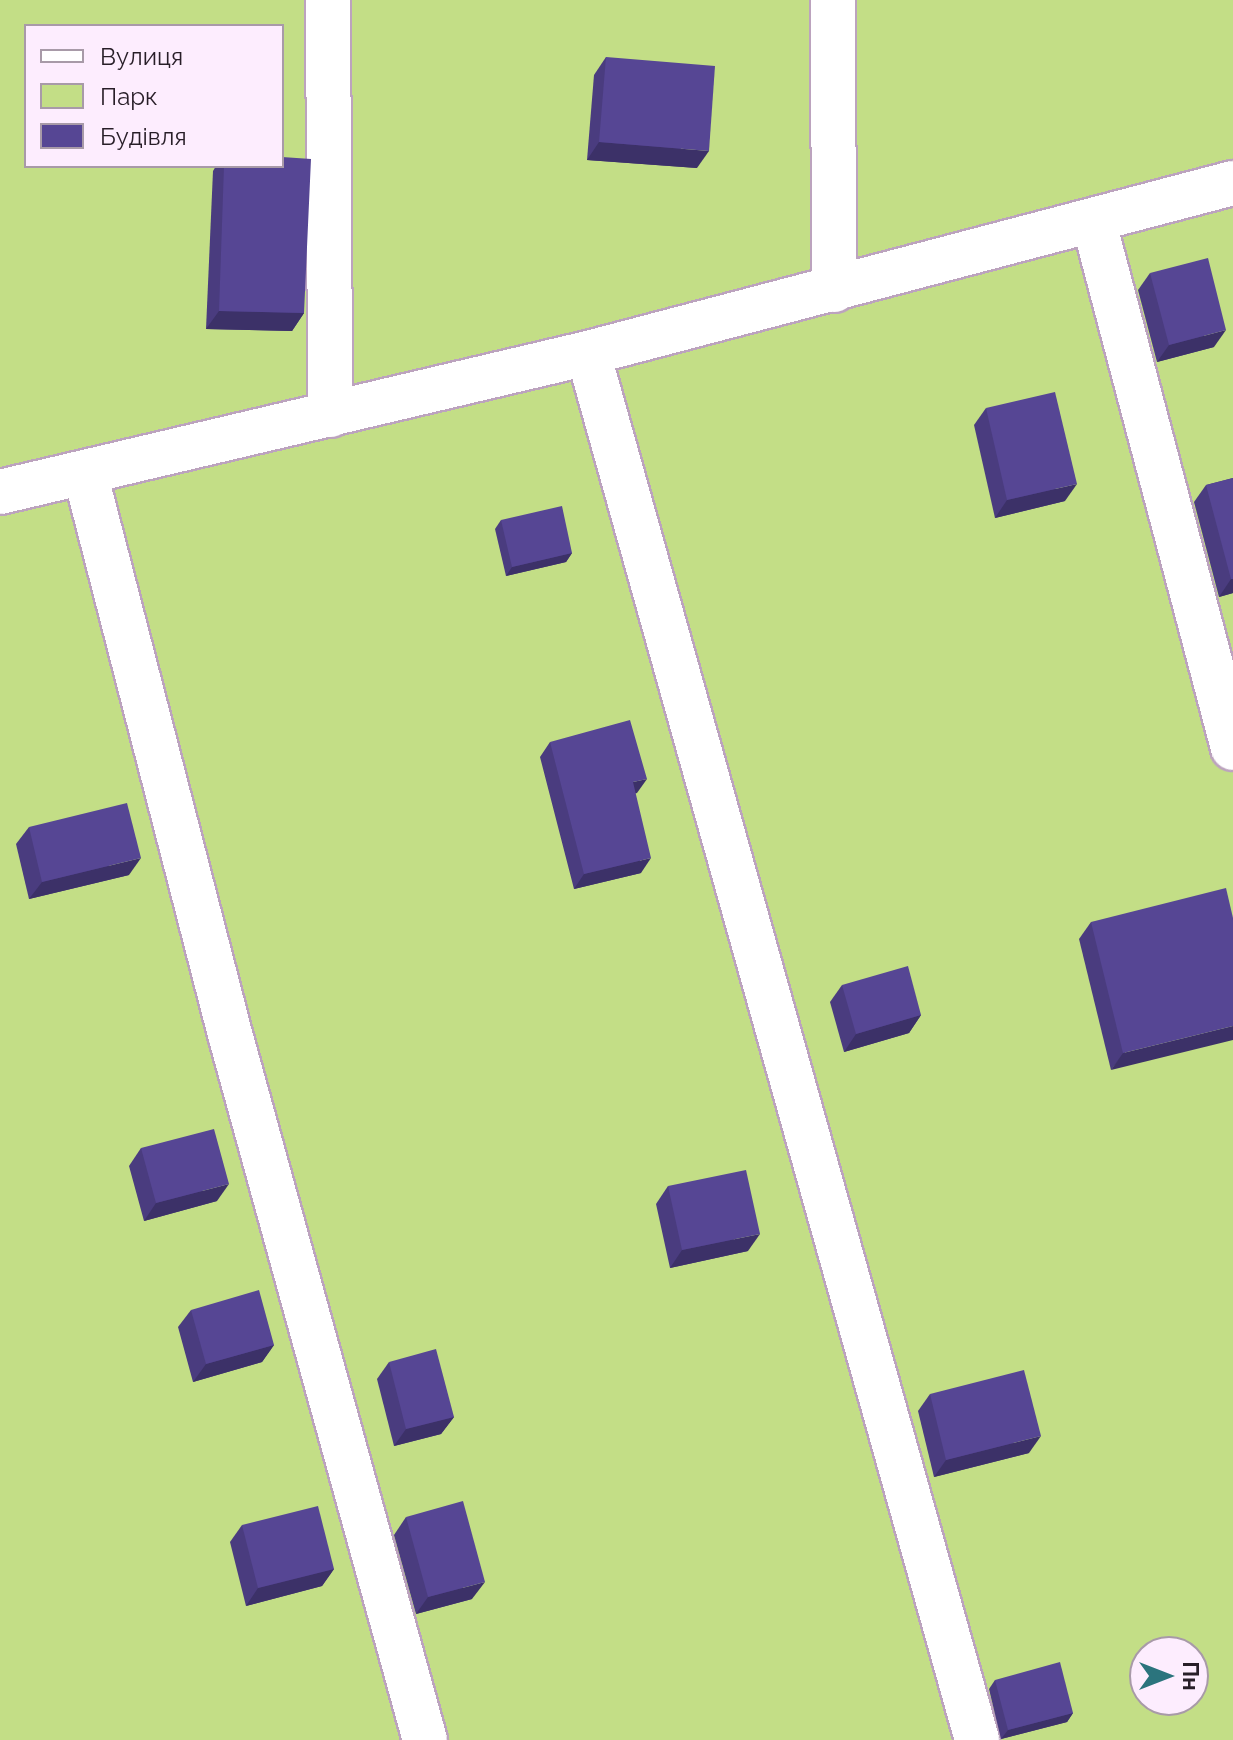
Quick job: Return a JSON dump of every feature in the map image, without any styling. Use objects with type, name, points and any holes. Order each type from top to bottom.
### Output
[{"type":"street","points":[[328,0],[330,415]]},
{"type":"street","points":[[833,0],[834,290]]},
{"type":"street","points":[[0,492],[588,353],[1094,223],[1233,183]]},
{"type":"street","points":[[1094,223],[1233,748]]},
{"type":"street","points":[[588,353],[977,1740]]},
{"type":"street","points":[[85,473],[230,1034],[425,1740]]},
{"type":"green space","points":[[0,0],[1233,0],[1233,1740],[0,1740]]},
{"type":"building","points":[[606,57],[715,66],[709,151],[599,142]]},
{"type":"building","points":[[284,157],[311,159],[304,313],[219,311],[224,168],[284,168]]},
{"type":"building","points":[[1208,258],[1226,330],[1169,345],[1150,273]]},
{"type":"building","points":[[1055,392],[1077,484],[1007,500],[986,408]]},
{"type":"building","points":[[1233,478],[1233,579],[1231,579],[1206,485]]},
{"type":"building","points":[[562,506],[572,553],[512,567],[501,520]]},
{"type":"building","points":[[630,720],[647,779],[633,782],[651,858],[584,874],[550,742]]},
{"type":"building","points":[[127,803],[141,858],[42,882],[29,827]]},
{"type":"building","points":[[1226,888],[1233,918],[1233,1026],[1123,1053],[1091,922]]},
{"type":"building","points":[[908,966],[921,1015],[856,1034],[842,985]]},
{"type":"building","points":[[214,1129],[229,1184],[156,1203],[141,1148]]},
{"type":"building","points":[[746,1170],[760,1234],[682,1250],[668,1186]]},
{"type":"building","points":[[259,1290],[274,1345],[206,1364],[191,1310]]},
{"type":"building","points":[[436,1349],[454,1417],[406,1429],[389,1362]]},
{"type":"building","points":[[1024,1370],[1041,1436],[946,1460],[930,1394]]},
{"type":"building","points":[[463,1501],[485,1582],[428,1597],[406,1517]]},
{"type":"building","points":[[318,1506],[334,1569],[258,1588],[242,1525]]},
{"type":"building","points":[[1060,1662],[1073,1713],[1008,1730],[995,1680]]}]
